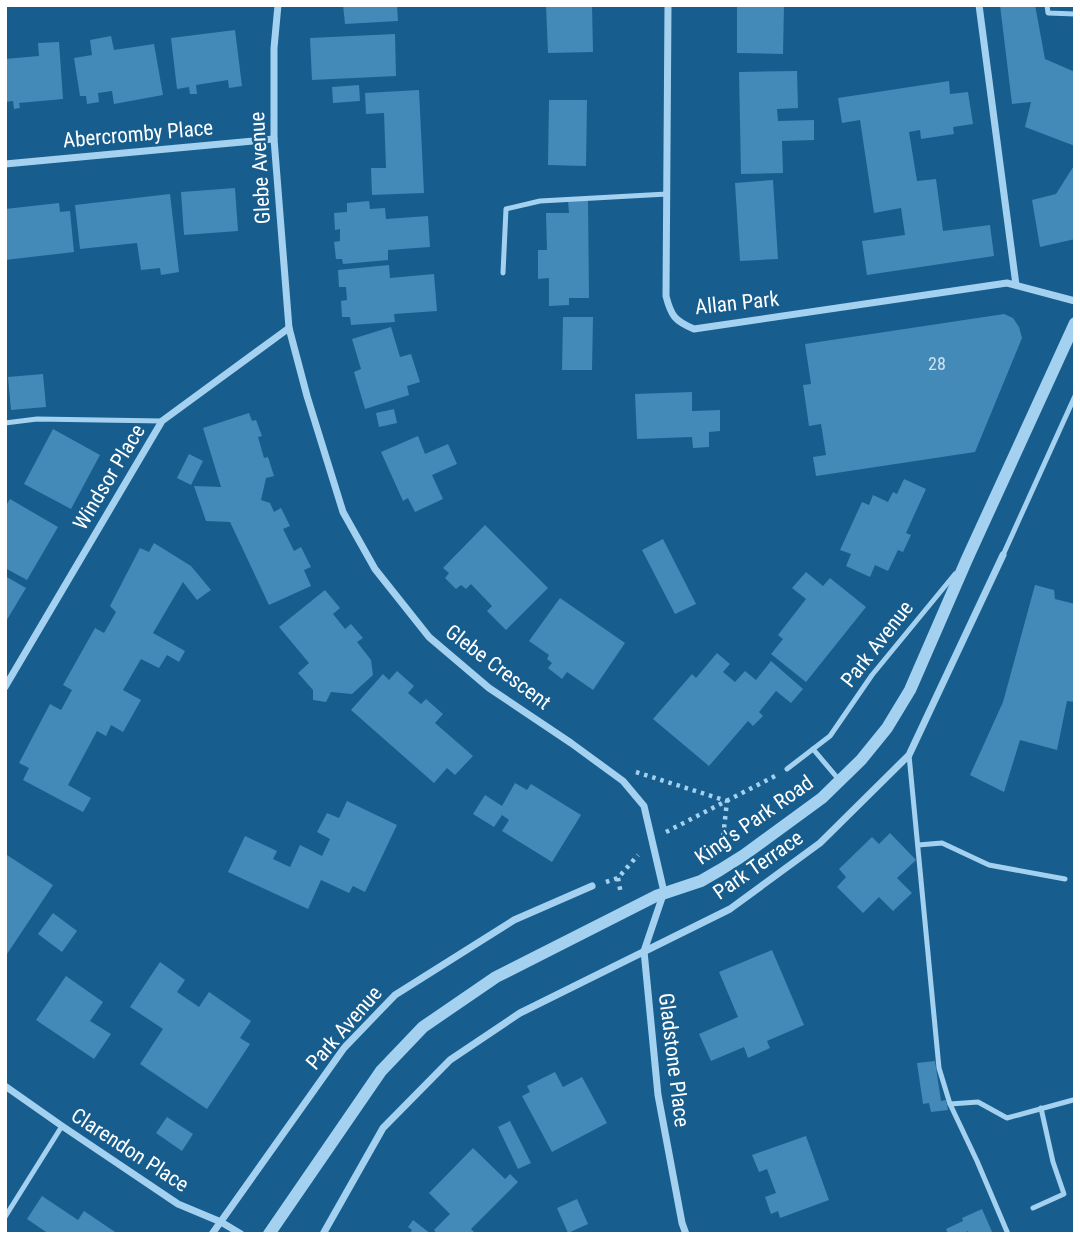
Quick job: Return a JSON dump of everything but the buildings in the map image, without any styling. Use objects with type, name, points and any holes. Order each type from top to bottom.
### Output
[{"type":"street","name":"Glebe Avenue","points":[[278,5],[274,48],[274,139],[289,328]]},
{"type":"street","name":"Allan Park","points":[[668,5],[666,296],[669,309],[677,322],[694,329],[1007,282],[1075,301]]},
{"type":"street","points":[[979,5],[1016,285]]},
{"type":"street","name":"Abercromby Place","points":[[5,164],[274,139]]},
{"type":"street","name":"King's Park Road","points":[[269,1234],[382,1071],[423,1027],[496,977],[664,892],[701,881],[744,855],[822,799],[861,760],[887,728],[910,690],[1075,323]]},
{"type":"street","name":"Windsor Place","points":[[5,687],[162,421],[289,328]]},
{"type":"street","name":"Glebe Crescent","points":[[289,328],[342,512],[375,569],[429,637],[489,688],[624,781],[644,806],[664,892]]},
{"type":"street","name":"Park Terrace","points":[[323,1234],[383,1128],[450,1059],[520,1013],[730,909],[820,843],[909,755],[1003,555]]},
{"type":"street","name":"Park Avenue","points":[[212,1234],[344,1048],[395,995],[514,920],[592,886]]},
{"type":"street","name":"Gladstone Place","points":[[664,892],[644,951],[658,1095],[685,1234]]},
{"type":"street","name":"Clarendon Place","points":[[5,1086],[178,1205],[221,1222],[240,1234]]},
{"type":"lane","points":[[1047,5],[1048,13],[1075,14]]},
{"type":"lane","points":[[503,273],[506,209],[540,201],[667,194]]},
{"type":"lane","name":"Park Terrace","points":[[1003,555],[1075,396]]},
{"type":"lane","points":[[5,423],[37,419],[162,421]]},
{"type":"lane","name":"Park Avenue","points":[[787,769],[830,736],[872,675],[967,559]]},
{"type":"lane","points":[[813,749],[840,781]]},
{"type":"lane","points":[[909,755],[939,1068],[950,1104],[1009,1234]]},
{"type":"lane","points":[[918,845],[943,843],[989,865],[1065,878]]},
{"type":"lane","points":[[950,1104],[978,1102],[1007,1118],[1073,1100]]},
{"type":"lane","points":[[1033,1208],[1064,1194],[1053,1162],[1041,1108]]},
{"type":"lane","points":[[5,1217],[62,1126]]},
{"type":"path","points":[[592,886],[618,878],[652,839],[787,769]]},
{"type":"path","points":[[635,771],[727,801]]}]
